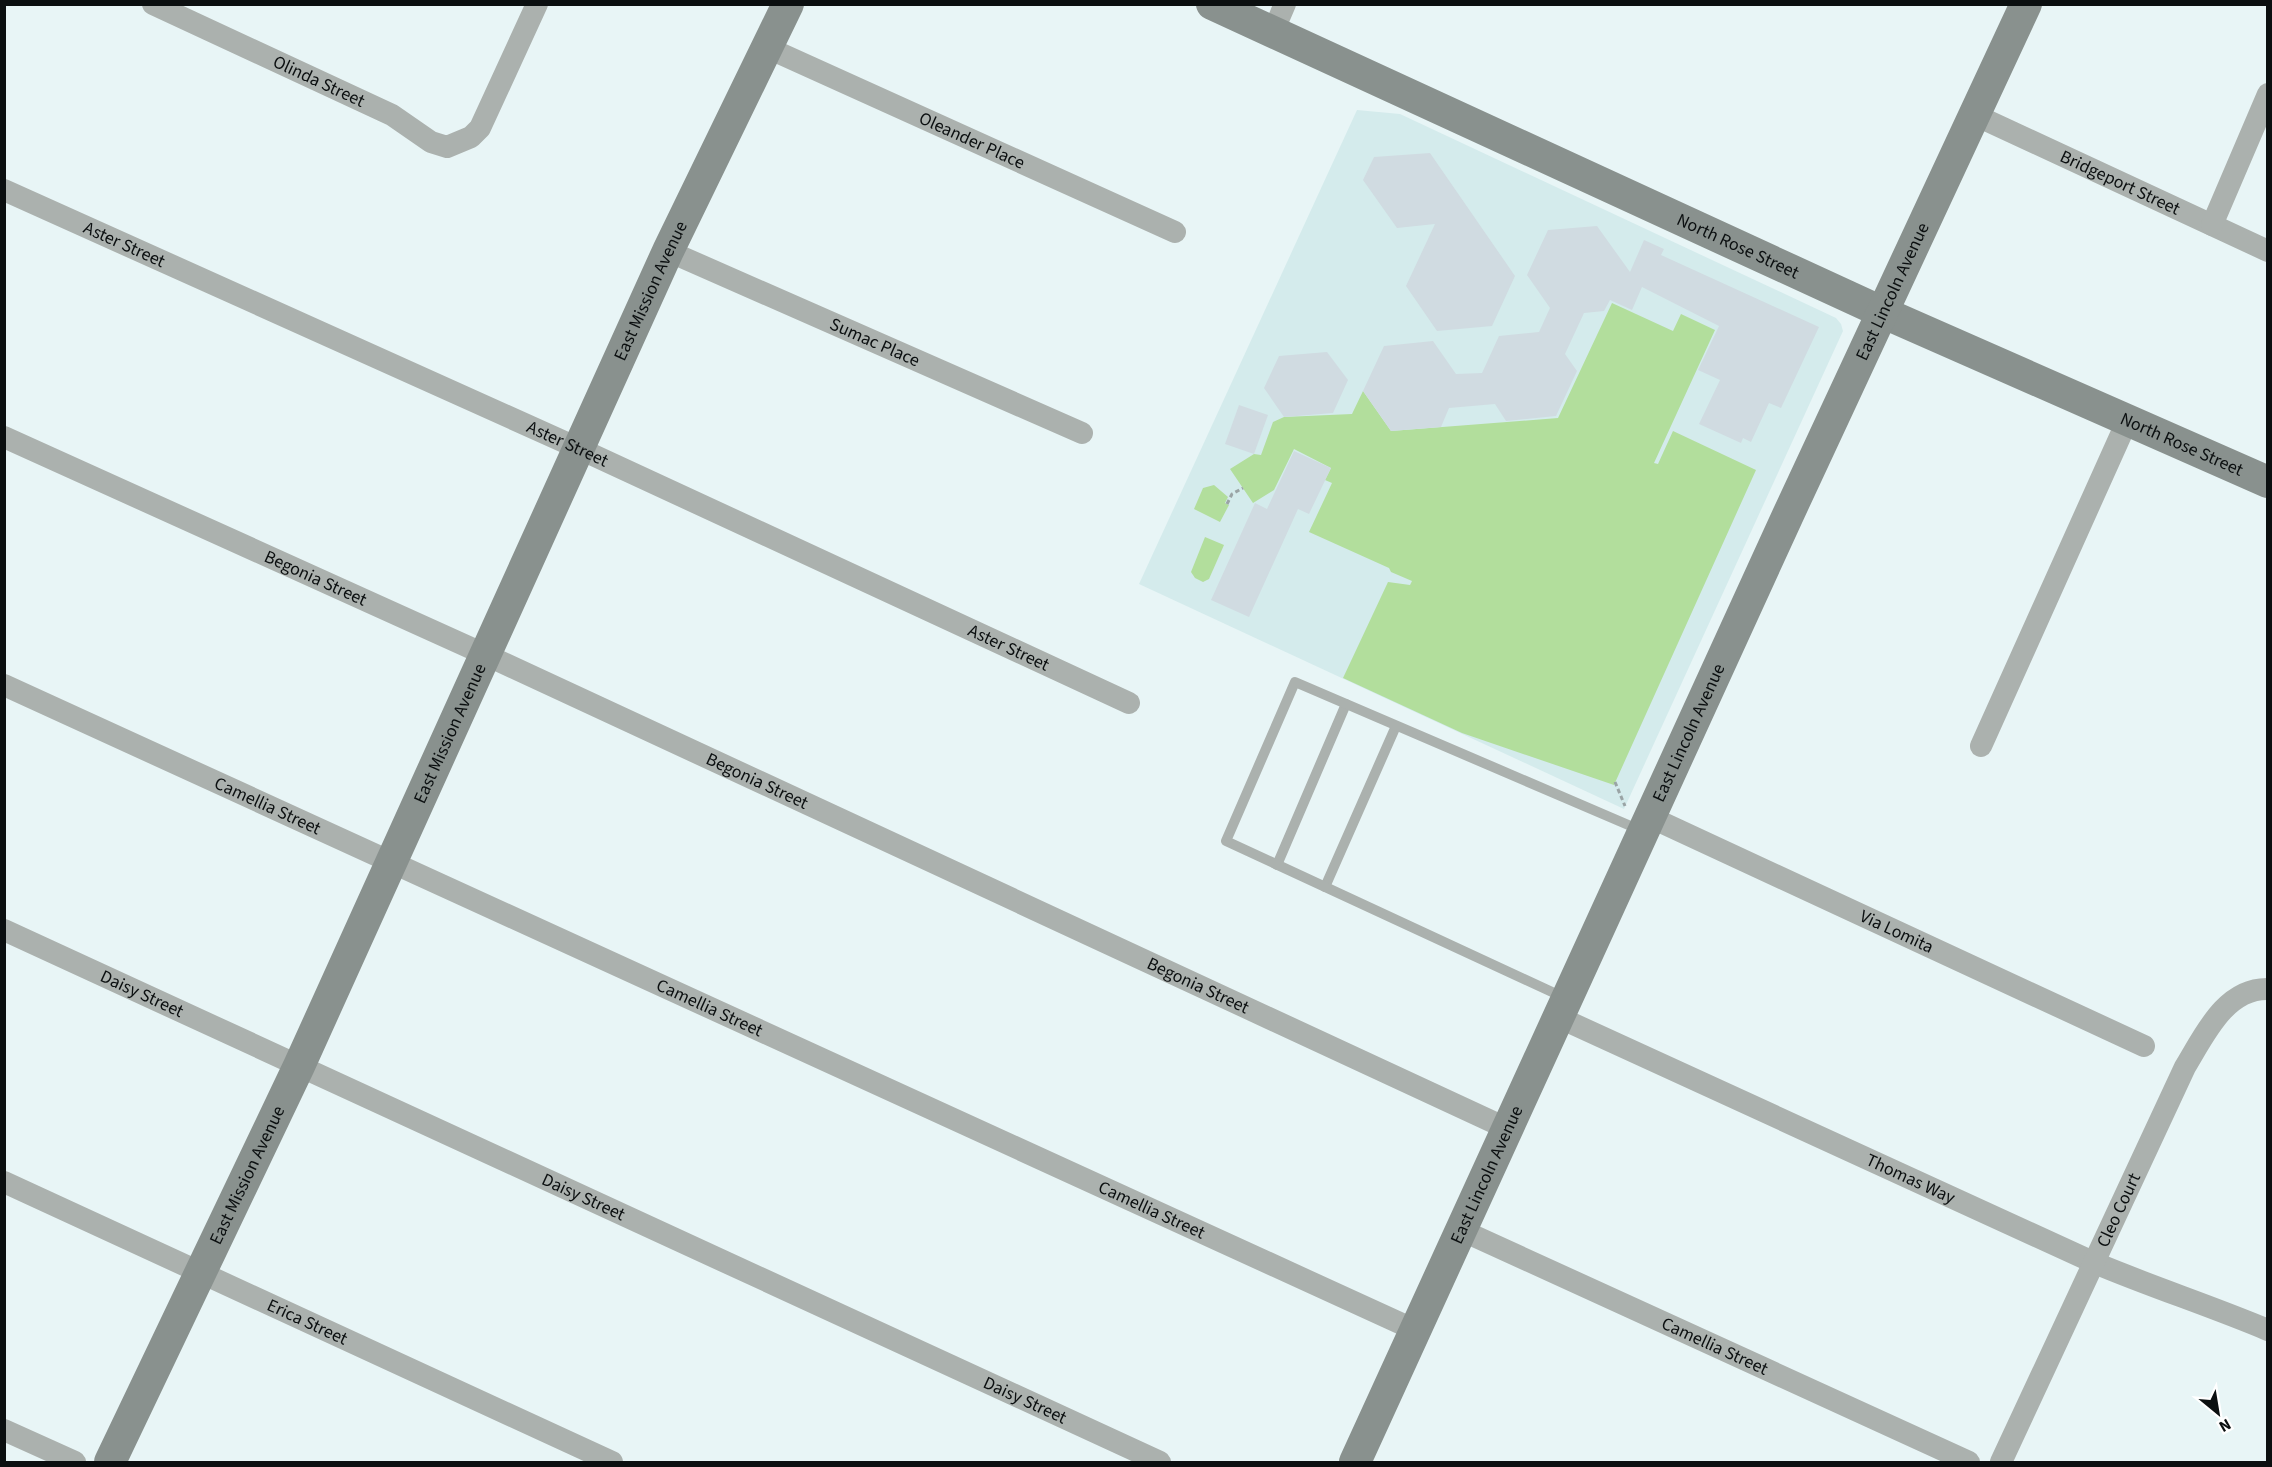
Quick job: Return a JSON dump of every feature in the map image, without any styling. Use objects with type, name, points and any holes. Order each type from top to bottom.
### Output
[{"type":"main road","name":"East Mission Avenue","points":[[110,1462],[199,1271],[299,1066],[668,251],[788,4]]},
{"type":"main road","name":"North Rose Street","points":[[1212,4],[1279,18],[1884,313],[2268,482]]},
{"type":"main road","name":"East Lincoln Avenue","points":[[1360,1461],[1415,1330],[1562,1008],[1639,818],[1884,313],[2026,4]]},
{"type":"street","name":"Olinda Street","points":[[153,4],[392,115],[431,142],[447,147],[471,137],[480,128],[537,4]]},
{"type":"street","name":"Oleander Place","points":[[768,48],[1175,232]]},
{"type":"street","points":[[2212,225],[2268,94]]},
{"type":"street","name":"Bridgeport Street","points":[[1975,115],[2268,251]]},
{"type":"street","name":"Aster Street","points":[[4,190],[580,449],[1129,703]]},
{"type":"street","name":"Sumac Place","points":[[668,251],[1082,433]]},
{"type":"street","points":[[1981,746],[2128,419]]},
{"type":"street","name":"Begonia Street","points":[[4,437],[484,654],[1508,1129]]},
{"type":"street","name":"Camellia Street","points":[[4,685],[1415,1330]]},
{"type":"street","name":"Via Lomita","points":[[1639,818],[2144,1046]]},
{"type":"street","name":"Daisy Street","points":[[4,930],[1160,1462]]},
{"type":"street","name":"Cleo Court","points":[[2001,1462],[2185,1067],[2223,1008],[2243,994],[2268,989]]},
{"type":"street","name":"Thomas Way","points":[[1562,1008],[2095,1263],[2169,1294],[2205,1305],[2268,1330]]},
{"type":"street","name":"Erica Street","points":[[4,1182],[612,1462]]},
{"type":"street","name":"Camellia Street","points":[[1461,1230],[1969,1462]]},
{"type":"street","points":[[4,1430],[75,1462]]},
{"type":"lane","points":[[1562,1008],[1325,887],[1226,841],[1295,682],[1396,726],[1639,818]]},
{"type":"lane","points":[[1277,865],[1346,704]]},
{"type":"lane","points":[[1325,887],[1396,726]]},
{"type":"path","points":[[1227,504],[1232,494],[1243,488]]},
{"type":"path","points":[[1615,782],[1639,818]]},
{"type":"shaded area","points":[[1357,110],[1400,114],[1836,318],[1841,324],[1843,331],[1624,809],[1139,584]]},
{"type":"green space","points":[[1612,303],[1673,331],[1681,314],[1715,330],[1654,463],[1658,464],[1673,431],[1756,470],[1614,785],[1462,733],[1343,678],[1388,582],[1410,585],[1412,581],[1391,572],[1389,568],[1309,532],[1332,483],[1325,480],[1331,468],[1294,449],[1274,490],[1253,503],[1230,469],[1254,454],[1261,455],[1273,422],[1284,417],[1352,414],[1363,391],[1391,431],[1558,418]]},
{"type":"green space","points":[[1214,485],[1228,497],[1225,503],[1229,505],[1220,522],[1194,509],[1203,488]]},
{"type":"green space","points":[[1205,537],[1224,545],[1209,579],[1203,582],[1195,578],[1191,572]]},
{"type":"building","points":[[1430,153],[1515,276],[1492,326],[1437,331],[1406,286],[1435,224],[1397,228],[1363,180],[1374,157]]},
{"type":"building","points":[[1597,226],[1630,272],[1644,240],[1664,249],[1661,255],[1819,327],[1781,408],[1769,403],[1751,442],[1743,438],[1741,443],[1699,424],[1720,380],[1698,370],[1719,326],[1642,287],[1632,310],[1610,300],[1604,311],[1584,313],[1565,354],[1577,371],[1556,416],[1506,421],[1495,404],[1449,408],[1441,427],[1391,431],[1363,391],[1384,346],[1433,341],[1456,374],[1482,373],[1499,336],[1539,332],[1550,308],[1527,275],[1548,230]]},
{"type":"building","points":[[1327,352],[1348,380],[1333,413],[1284,417],[1264,388],[1279,356]]},
{"type":"building","points":[[1239,405],[1268,415],[1254,454],[1225,444]]},
{"type":"building","points":[[1294,451],[1331,468],[1309,514],[1298,509],[1249,617],[1211,600],[1255,503],[1267,509]]}]
